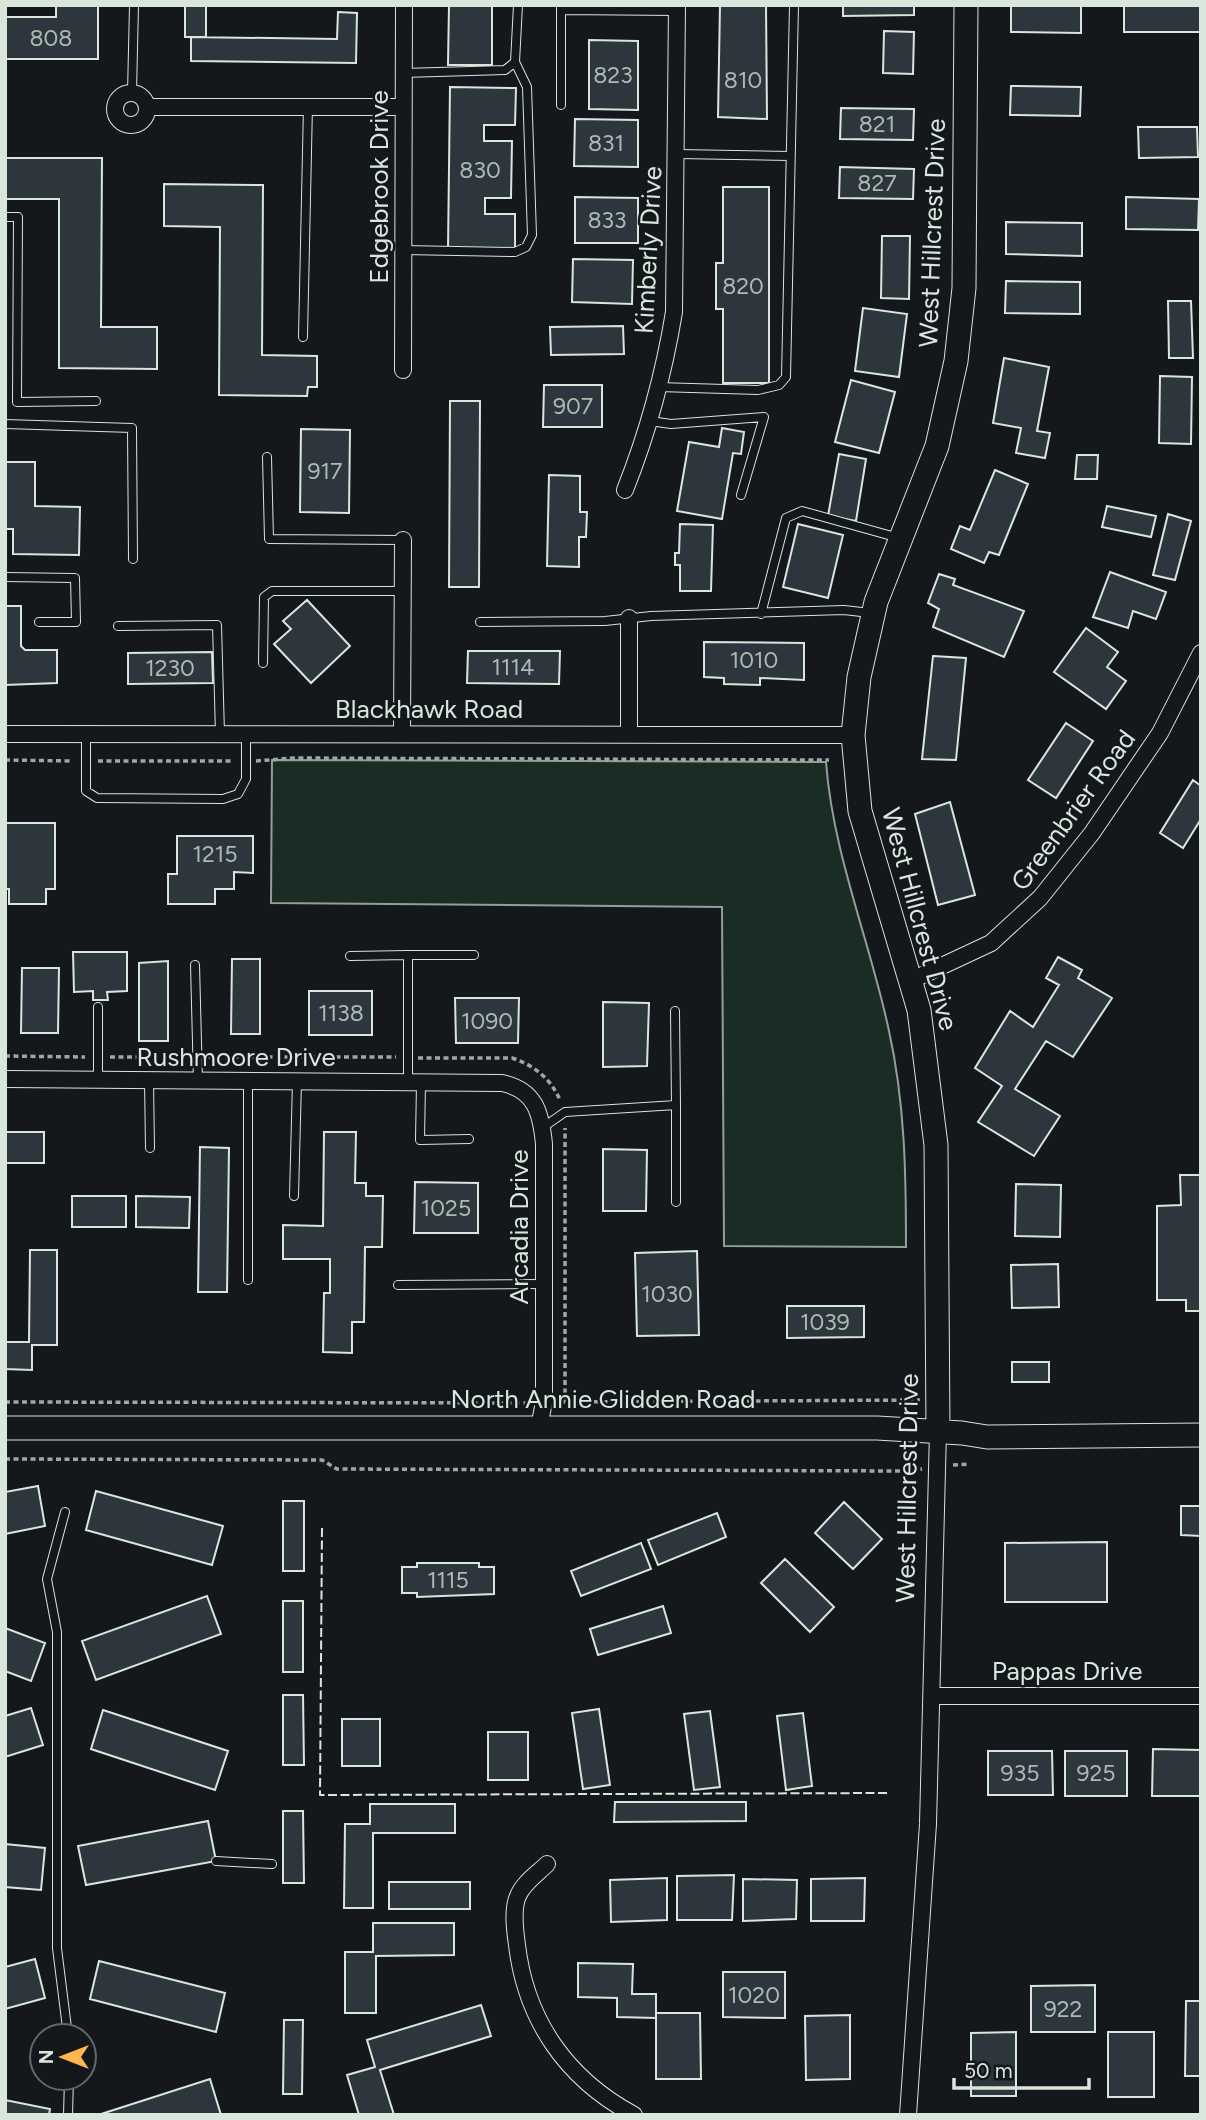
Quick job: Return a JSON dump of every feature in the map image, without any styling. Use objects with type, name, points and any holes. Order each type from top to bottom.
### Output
[{"type":"street","name":"Edgebrook Drive","points":[[403,370],[404,5]]},
{"type":"street","name":"West Hillcrest Drive","points":[[908,2115],[928,1824],[933,1696],[939,1400],[936,1145],[925,1041],[912,980],[871,856],[860,811],[853,735],[859,677],[873,613],[899,538],[937,446],[957,361],[961,327],[966,5]]},
{"type":"street","name":"Kimberly Drive","points":[[625,490],[650,421],[666,361],[674,312],[678,154],[677,8]]},
{"type":"street","points":[[132,93],[142,98],[147,107],[145,118],[137,125],[127,125],[118,120],[114,110],[117,100],[132,93]]},
{"type":"street","points":[[147,107],[403,107]]},
{"type":"street","points":[[402,540],[402,733]]},
{"type":"street","points":[[629,618],[629,734]]},
{"type":"street","name":"Greenbrier Road","points":[[912,980],[990,943],[1040,898],[1092,833],[1160,733],[1201,653]]},
{"type":"street","name":"Blackhawk Road","points":[[5,734],[853,735]]},
{"type":"street","name":"Rushmoore Drive","points":[[5,1079],[467,1083]]},
{"type":"street","name":"Arcadia Drive","points":[[467,1083],[502,1083],[525,1091],[533,1098],[542,1128],[544,1402],[539,1427]]},
{"type":"street","name":"North Annie Glidden Road","points":[[5,1428],[539,1427],[938,1431],[987,1437],[1201,1435]]},
{"type":"street","name":"Pappas Drive","points":[[933,1696],[1201,1696]]},
{"type":"street","points":[[547,1864],[517,1897],[515,1910],[519,1957],[530,2002],[557,2053],[579,2077],[598,2093],[634,2115]]},
{"type":"lane","points":[[132,93],[134,5]]},
{"type":"lane","points":[[403,250],[515,252],[526,247],[532,235],[527,87],[515,62],[518,5]]},
{"type":"lane","points":[[658,387],[758,390],[779,385],[786,377],[794,5]]},
{"type":"lane","points":[[561,105],[561,8],[677,8]]},
{"type":"lane","points":[[403,73],[505,69],[515,62]]},
{"type":"lane","points":[[303,337],[308,105]]},
{"type":"lane","points":[[678,154],[790,156]]},
{"type":"lane","points":[[5,217],[18,217],[17,402],[96,401]]},
{"type":"lane","points":[[650,421],[671,424],[764,417],[741,495]]},
{"type":"lane","points":[[5,424],[132,428],[133,559]]},
{"type":"lane","points":[[267,457],[269,539],[402,540]]},
{"type":"lane","points":[[761,614],[786,518],[802,511],[899,538]]},
{"type":"lane","points":[[5,577],[75,578],[76,622],[38,622]]},
{"type":"lane","points":[[263,663],[264,597],[272,591],[402,591]]},
{"type":"lane","points":[[480,622],[605,621],[844,610],[873,613]]},
{"type":"lane","points":[[118,626],[217,625],[220,734]]},
{"type":"lane","points":[[86,734],[86,791],[97,798],[223,799],[238,794],[246,779],[246,734]]},
{"type":"lane","points":[[408,955],[409,1058],[415,1083],[420,1140],[469,1139]]},
{"type":"lane","points":[[350,956],[474,955]]},
{"type":"lane","points":[[195,965],[198,1081]]},
{"type":"lane","points":[[98,1007],[98,1080]]},
{"type":"lane","points":[[675,1011],[676,1202]]},
{"type":"lane","points":[[149,1080],[150,1148]]},
{"type":"lane","points":[[248,1081],[248,1280]]},
{"type":"lane","points":[[295,1196],[297,1081]]},
{"type":"lane","points":[[542,1128],[565,1112],[676,1105]]},
{"type":"lane","points":[[398,1285],[544,1284]]},
{"type":"lane","points":[[65,1512],[47,1579],[57,1632],[57,1948],[66,2022]]},
{"type":"lane","points":[[216,1861],[272,1864]]},
{"type":"lane","points":[[68,2115],[69,2092]]},
{"type":"path","points":[[5,760],[829,760]]},
{"type":"path","points":[[5,1056],[512,1058],[526,1062],[544,1075],[558,1095],[565,1112],[565,1402]]},
{"type":"path","points":[[5,1402],[939,1400]]},
{"type":"path","points":[[5,1460],[322,1460],[337,1469],[633,1472],[903,1471],[969,1464]]},
{"type":"green space","points":[[272,760],[826,762],[836,831],[881,997],[894,1058],[903,1139],[906,1247],[724,1246],[722,907],[271,903]]},
{"type":"building","points":[[56,5],[98,5],[98,59],[5,59],[5,17],[56,17]]},
{"type":"building","points":[[185,5],[206,5],[206,37],[185,37]]},
{"type":"building","points":[[449,5],[492,5],[492,65],[448,65]]},
{"type":"building","points":[[720,5],[766,5],[767,119],[718,117]]},
{"type":"building","points":[[843,5],[914,5],[914,15],[843,16]]},
{"type":"building","points":[[1011,5],[1081,5],[1081,33],[1011,32]]},
{"type":"building","points":[[1124,5],[1201,5],[1200,32],[1124,32]]},
{"type":"building","points":[[338,12],[357,13],[356,63],[191,61],[191,37],[337,39]]},
{"type":"building","points":[[884,31],[914,32],[913,74],[883,73]]},
{"type":"building","points":[[589,40],[638,41],[638,110],[589,109]]},
{"type":"building","points":[[1011,86],[1081,87],[1080,116],[1010,115]]},
{"type":"building","points":[[450,87],[516,88],[515,125],[484,125],[484,141],[512,141],[511,198],[485,198],[485,214],[515,214],[515,249],[448,249]]},
{"type":"building","points":[[841,108],[914,109],[913,140],[840,139]]},
{"type":"building","points":[[575,119],[638,120],[638,167],[574,166]]},
{"type":"building","points":[[1138,127],[1197,127],[1198,157],[1139,158]]},
{"type":"building","points":[[5,158],[102,158],[101,327],[157,327],[157,369],[59,368],[59,199],[5,199]]},
{"type":"building","points":[[840,167],[914,169],[913,199],[839,198]]},
{"type":"building","points":[[164,184],[263,185],[262,355],[317,356],[317,387],[308,387],[307,396],[219,395],[220,227],[164,226]]},
{"type":"building","points":[[723,187],[769,187],[769,383],[723,383],[723,309],[716,309],[716,263],[723,263]]},
{"type":"building","points":[[575,197],[638,198],[638,243],[575,243]]},
{"type":"building","points":[[1126,197],[1199,199],[1198,230],[1126,229]]},
{"type":"building","points":[[1006,222],[1082,223],[1082,256],[1006,254]]},
{"type":"building","points":[[882,236],[910,236],[909,299],[881,298]]},
{"type":"building","points":[[573,259],[633,260],[632,304],[572,302]]},
{"type":"building","points":[[1006,281],[1080,282],[1080,314],[1005,313]]},
{"type":"building","points":[[1168,301],[1191,301],[1193,358],[1169,358]]},
{"type":"building","points":[[863,308],[907,314],[899,377],[855,371]]},
{"type":"building","points":[[623,326],[624,354],[551,355],[550,327]]},
{"type":"building","points":[[1004,358],[1049,367],[1037,431],[1050,433],[1045,458],[1016,453],[1021,428],[993,423]]},
{"type":"building","points":[[1160,376],[1192,377],[1191,444],[1159,443]]},
{"type":"building","points":[[851,380],[895,392],[879,453],[835,442]]},
{"type":"building","points":[[544,385],[602,385],[602,427],[543,427]]},
{"type":"building","points":[[450,401],[480,401],[479,587],[449,587]]},
{"type":"building","points":[[722,428],[744,432],[741,454],[733,453],[722,519],[677,511],[689,442],[719,447]]},
{"type":"building","points":[[301,429],[350,430],[349,513],[300,512]]},
{"type":"building","points":[[839,454],[866,459],[856,521],[828,516]]},
{"type":"building","points":[[1077,455],[1098,455],[1097,479],[1075,479]]},
{"type":"building","points":[[5,462],[35,462],[35,506],[80,507],[79,555],[13,554],[13,529],[5,529]]},
{"type":"building","points":[[995,470],[1028,484],[999,555],[989,552],[984,563],[951,549],[960,526],[970,530]]},
{"type":"building","points":[[549,475],[580,476],[580,512],[587,512],[586,537],[579,537],[579,567],[547,566]]},
{"type":"building","points":[[1107,506],[1156,516],[1151,537],[1102,527]]},
{"type":"building","points":[[1168,514],[1191,521],[1175,580],[1153,575]]},
{"type":"building","points":[[680,524],[713,525],[711,591],[680,591],[680,565],[675,565],[675,553],[679,553]]},
{"type":"building","points":[[798,524],[843,535],[828,598],[783,587]]},
{"type":"building","points":[[1110,572],[1166,592],[1156,619],[1133,611],[1128,628],[1093,617]]},
{"type":"building","points":[[939,574],[955,579],[953,585],[1024,611],[1004,657],[933,627],[939,609],[928,603]]},
{"type":"building","points":[[307,600],[350,646],[311,683],[274,644],[291,629],[283,621]]},
{"type":"building","points":[[5,606],[21,606],[21,646],[25,650],[57,650],[57,683],[5,685]]},
{"type":"building","points":[[1086,628],[1118,652],[1107,667],[1126,681],[1106,709],[1054,672]]},
{"type":"building","points":[[704,642],[804,643],[804,680],[760,678],[760,685],[724,684],[724,678],[704,677]]},
{"type":"building","points":[[468,651],[560,651],[559,684],[467,683]]},
{"type":"building","points":[[212,652],[213,683],[128,684],[128,653]]},
{"type":"building","points":[[933,656],[966,658],[956,760],[922,759]]},
{"type":"building","points":[[1066,723],[1093,741],[1056,798],[1028,780]]},
{"type":"building","points":[[1193,780],[1201,786],[1201,819],[1183,848],[1160,833]]},
{"type":"building","points":[[950,802],[975,895],[938,905],[915,814]]},
{"type":"building","points":[[5,823],[55,823],[55,889],[46,889],[46,904],[9,904],[9,889],[5,889]]},
{"type":"building","points":[[177,836],[253,836],[253,873],[234,872],[234,889],[215,889],[215,904],[168,904],[168,874],[177,874]]},
{"type":"building","points":[[73,952],[127,952],[127,991],[107,992],[108,1000],[93,1000],[93,991],[74,992]]},
{"type":"building","points":[[1058,957],[1082,970],[1078,978],[1112,998],[1073,1057],[1046,1041],[1015,1089],[1060,1116],[1034,1156],[978,1122],[1002,1086],[975,1068],[1010,1011],[1033,1027],[1059,985],[1046,978]]},
{"type":"building","points":[[232,959],[260,959],[260,1034],[231,1034]]},
{"type":"building","points":[[168,961],[168,1041],[139,1041],[139,963]]},
{"type":"building","points":[[22,968],[59,968],[58,1033],[21,1033]]},
{"type":"building","points":[[309,991],[372,991],[372,1035],[309,1035]]},
{"type":"building","points":[[455,998],[519,998],[518,1043],[456,1043]]},
{"type":"building","points":[[603,1002],[649,1003],[647,1066],[603,1067]]},
{"type":"building","points":[[5,1132],[44,1132],[44,1163],[5,1163]]},
{"type":"building","points":[[324,1132],[356,1132],[355,1183],[366,1183],[366,1196],[383,1196],[382,1247],[365,1247],[364,1322],[352,1322],[352,1353],[323,1352],[324,1293],[330,1293],[330,1259],[283,1259],[283,1225],[323,1226]]},
{"type":"building","points":[[200,1147],[229,1148],[227,1292],[198,1292]]},
{"type":"building","points":[[603,1149],[647,1150],[646,1211],[603,1211]]},
{"type":"building","points":[[1180,1175],[1201,1175],[1201,1311],[1186,1311],[1186,1300],[1157,1300],[1157,1206],[1181,1205]]},
{"type":"building","points":[[415,1182],[478,1183],[478,1233],[414,1233]]},
{"type":"building","points":[[1016,1184],[1061,1185],[1060,1237],[1015,1236]]},
{"type":"building","points":[[72,1196],[126,1196],[126,1227],[72,1227]]},
{"type":"building","points":[[136,1196],[190,1197],[189,1228],[136,1227]]},
{"type":"building","points":[[30,1250],[57,1250],[57,1345],[32,1345],[32,1370],[5,1369],[5,1342],[29,1342]]},
{"type":"building","points":[[697,1251],[699,1335],[637,1336],[635,1253]]},
{"type":"building","points":[[1058,1264],[1059,1307],[1012,1308],[1011,1265]]},
{"type":"building","points":[[787,1306],[864,1306],[864,1337],[787,1338]]},
{"type":"building","points":[[1012,1362],[1049,1362],[1049,1382],[1012,1382]]},
{"type":"building","points":[[38,1486],[45,1526],[5,1534],[5,1492]]},
{"type":"building","points":[[96,1491],[223,1526],[212,1565],[86,1530]]},
{"type":"building","points":[[283,1501],[304,1501],[304,1571],[283,1571]]},
{"type":"building","points":[[844,1502],[882,1539],[853,1569],[815,1533]]},
{"type":"building","points":[[1181,1506],[1201,1506],[1201,1536],[1181,1535]]},
{"type":"building","points":[[717,1513],[726,1537],[658,1565],[648,1540]]},
{"type":"building","points":[[1107,1542],[1107,1602],[1005,1602],[1005,1543]]},
{"type":"building","points":[[641,1543],[651,1569],[581,1596],[571,1571]]},
{"type":"building","points":[[785,1559],[834,1607],[810,1632],[761,1583]]},
{"type":"building","points":[[417,1563],[479,1563],[479,1567],[494,1567],[494,1594],[417,1597],[417,1593],[402,1593],[402,1567],[417,1567]]},
{"type":"building","points":[[207,1596],[221,1634],[96,1680],[82,1641]]},
{"type":"building","points":[[283,1601],[303,1601],[303,1672],[283,1672]]},
{"type":"building","points":[[663,1606],[671,1633],[598,1655],[590,1629]]},
{"type":"building","points":[[5,1628],[45,1643],[31,1681],[5,1671]]},
{"type":"building","points":[[283,1695],[303,1695],[304,1765],[283,1765]]},
{"type":"building","points":[[31,1708],[43,1745],[5,1757],[5,1716]]},
{"type":"building","points":[[599,1709],[610,1785],[583,1789],[572,1713]]},
{"type":"building","points":[[103,1710],[228,1751],[215,1790],[91,1749]]},
{"type":"building","points":[[710,1711],[720,1787],[694,1790],[684,1714]]},
{"type":"building","points":[[803,1713],[812,1786],[786,1790],[777,1716]]},
{"type":"building","points":[[342,1719],[380,1719],[380,1766],[342,1766]]},
{"type":"building","points":[[488,1732],[528,1732],[528,1780],[488,1780]]},
{"type":"building","points":[[1153,1749],[1201,1750],[1201,1796],[1152,1796]]},
{"type":"building","points":[[988,1751],[1052,1751],[1053,1795],[988,1795]]},
{"type":"building","points":[[1065,1751],[1127,1751],[1127,1796],[1065,1796]]},
{"type":"building","points":[[615,1802],[746,1802],[746,1821],[614,1822]]},
{"type":"building","points":[[370,1804],[455,1804],[455,1833],[373,1833],[373,1908],[344,1908],[345,1824],[370,1824]]},
{"type":"building","points":[[283,1811],[303,1811],[304,1883],[283,1883]]},
{"type":"building","points":[[208,1821],[216,1861],[86,1885],[78,1846]]},
{"type":"building","points":[[5,1844],[45,1848],[41,1890],[5,1887]]},
{"type":"building","points":[[734,1875],[732,1920],[677,1920],[677,1876]]},
{"type":"building","points":[[667,1878],[667,1920],[611,1922],[610,1880]]},
{"type":"building","points":[[865,1878],[864,1921],[811,1921],[811,1879]]},
{"type":"building","points":[[743,1879],[797,1880],[796,1919],[743,1921]]},
{"type":"building","points":[[389,1882],[470,1882],[470,1909],[389,1909]]},
{"type":"building","points":[[373,1923],[454,1923],[454,1955],[376,1956],[376,2013],[345,2013],[345,1952],[373,1952]]},
{"type":"building","points":[[35,1959],[45,1998],[5,2009],[5,1967]]},
{"type":"building","points":[[99,1961],[225,1993],[216,2032],[90,1999]]},
{"type":"building","points":[[578,1963],[633,1964],[632,1994],[656,1994],[656,2018],[617,2017],[617,1998],[578,1997]]},
{"type":"building","points":[[723,1972],[785,1972],[785,2018],[723,2017]]},
{"type":"building","points":[[1095,1985],[1095,2032],[1031,2032],[1031,1986]]},
{"type":"building","points":[[1186,2001],[1201,2001],[1201,2076],[1185,2076]]},
{"type":"building","points":[[481,2005],[491,2036],[380,2070],[394,2115],[359,2115],[347,2075],[375,2067],[367,2040]]},
{"type":"building","points":[[656,2013],[700,2013],[701,2079],[656,2079]]},
{"type":"building","points":[[850,2015],[850,2079],[806,2080],[805,2016]]},
{"type":"building","points":[[284,2020],[303,2020],[302,2094],[283,2094]]},
{"type":"building","points":[[1016,2032],[1016,2096],[971,2096],[971,2033]]},
{"type":"building","points":[[1108,2032],[1154,2032],[1154,2097],[1108,2097]]},
{"type":"building","points":[[210,2079],[221,2115],[98,2115]]},
{"type":"building","points":[[5,2100],[50,2109],[49,2115],[5,2115]]},
{"type":"fence","points":[[322,1528],[320,1795],[888,1793]]}]
